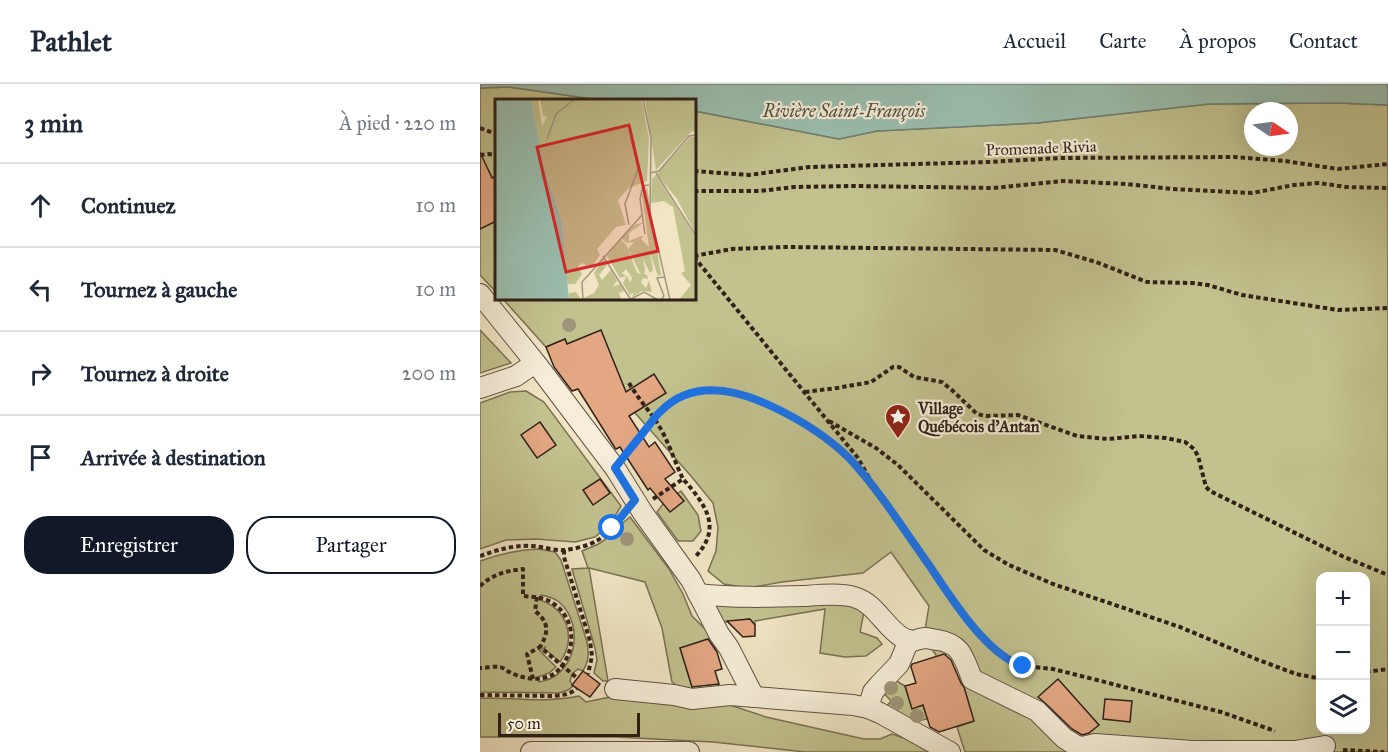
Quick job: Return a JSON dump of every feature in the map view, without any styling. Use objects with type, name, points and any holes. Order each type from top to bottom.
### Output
[{"type":"street","points":[[480,294],[536,363],[615,468],[637,504],[683,569],[729,648],[754,697]]},
{"type":"street","points":[[480,388],[516,376],[536,363]]},
{"type":"street","points":[[698,594],[741,597],[854,596],[868,603],[891,630],[909,640],[914,642],[924,638],[954,645],[960,650],[972,679],[1037,711],[1064,738],[1082,747],[1095,744],[1203,751],[1294,751],[1325,746]]},
{"type":"street","points":[[868,708],[873,692],[899,664],[909,640]]},
{"type":"street","points":[[615,689],[692,699],[730,695],[853,705],[880,713],[950,752]]},
{"type":"street","points":[[531,752],[689,752]]},
{"type":"path","points":[[480,128],[495,134]]},
{"type":"path","points":[[480,155],[495,155]]},
{"type":"path","name":"Promenade Rivia","points":[[696,171],[749,175],[808,167],[1060,158],[1234,158],[1285,161],[1338,169],[1388,164]]},
{"type":"path","points":[[696,191],[760,192],[794,187],[855,186],[993,188],[1063,181],[1252,194],[1294,185],[1319,183],[1346,187],[1388,188]]},
{"type":"path","points":[[696,257],[732,249],[785,247],[1055,250],[1096,262],[1147,282],[1208,285],[1242,295],[1338,310],[1388,308]]},
{"type":"path","points":[[696,259],[858,458],[876,492]]},
{"type":"path","points":[[805,392],[871,382],[893,367],[899,367],[914,377],[942,382],[977,414],[1018,416],[1077,436],[1108,439],[1139,436],[1185,442],[1194,449],[1198,456],[1206,487],[1210,491],[1342,556],[1388,575]]},
{"type":"path","points":[[629,383],[655,419],[665,436],[683,479],[698,496],[709,515],[710,534],[703,549],[683,569]]},
{"type":"path","points":[[615,468],[661,411],[676,399],[692,392],[709,390],[730,392],[756,399],[788,414],[822,435],[850,459],[961,611],[984,639],[1012,663],[1053,669],[1210,709],[1285,734]]},
{"type":"path","points":[[829,421],[876,448],[898,465],[984,550],[1009,565],[1053,584],[1180,627],[1286,670],[1316,677]]},
{"type":"path","points":[[480,556],[495,550],[514,547],[532,546],[564,550],[598,541],[637,504],[683,479]]},
{"type":"path","points":[[564,550],[590,640],[592,656],[588,674]]},
{"type":"path","points":[[480,586],[495,574],[524,569],[523,596],[537,597],[555,604],[565,615],[571,629],[572,642],[569,657],[551,676],[533,679],[512,674],[499,667],[480,668]]},
{"type":"path","points":[[533,679],[526,654],[540,647],[547,632],[542,616],[535,611],[537,597]]},
{"type":"path","points":[[540,647],[577,678]]},
{"type":"path","points":[[1370,671],[1388,669]]},
{"type":"path","points":[[480,695],[553,696],[565,695],[577,688]]},
{"type":"path","points":[[1325,746],[1346,751],[1384,752]]},
{"type":"green space","points":[[509,87],[593,99],[495,99],[495,176],[492,178],[489,171],[480,176],[480,88]]},
{"type":"green space","points":[[1298,103],[1388,105],[1388,752],[965,752],[957,727],[974,721],[954,652],[937,657],[924,636],[929,606],[891,552],[863,573],[748,588],[724,584],[708,571],[716,551],[718,527],[713,503],[620,396],[588,336],[567,344],[565,339],[546,347],[504,300],[696,300],[696,111],[839,139],[877,131],[1037,123],[1209,104],[1244,104],[1244,156],[1298,156]]},
{"type":"green space","points":[[495,222],[495,291],[480,275],[480,229]]},
{"type":"green space","points":[[480,330],[511,363],[480,373]]},
{"type":"green space","points":[[526,391],[544,402],[621,506],[611,523],[595,537],[575,542],[536,539],[506,540],[480,549],[480,403],[510,392]]},
{"type":"green space","points":[[681,491],[698,515],[701,531],[693,541],[678,541],[657,512],[663,504]]},
{"type":"green space","points":[[630,517],[669,569],[692,616],[710,634],[717,653],[710,655],[680,648],[694,693],[683,690],[672,682],[662,628],[645,582],[589,568],[608,681],[603,681],[594,673],[597,660],[595,648],[572,569],[588,568],[582,551],[604,540]]},
{"type":"green space","points":[[530,550],[555,552],[561,560],[587,642],[586,664],[583,671],[578,669],[572,674],[570,681],[573,686],[559,693],[480,692],[480,561],[494,556]],"holes":[[[541,595],[559,602],[567,612],[574,636],[569,661],[562,671],[552,678],[539,682],[538,677],[549,673],[556,667],[540,651],[545,647],[560,662],[568,643],[563,617],[549,604],[540,600]]]},
{"type":"green space","points":[[834,603],[860,607],[864,612],[860,632],[877,638],[882,644],[866,656],[845,657],[820,653],[825,609],[755,621],[755,625],[749,619],[717,623],[714,605]]},
{"type":"green space","points":[[895,680],[905,686],[912,708],[923,705],[927,719],[912,722],[886,707],[891,701],[883,692]]},
{"type":"green space","points":[[579,696],[586,702],[610,697],[730,705],[766,717],[864,739],[880,739],[892,734],[922,744],[931,752],[805,752],[713,742],[615,737],[480,737],[480,698],[542,700]]},
{"type":"water","name":"Rivière Saint-François","points":[[480,84],[1388,84],[1388,105],[1298,102],[1209,104],[1037,123],[877,131],[839,139],[696,111],[696,99],[593,99],[509,87],[480,88]]},
{"type":"building","points":[[480,152],[492,178],[495,176],[495,222],[480,229]]},
{"type":"building","points":[[601,330],[626,392],[654,374],[666,393],[629,416],[649,447],[655,442],[675,472],[665,479],[684,501],[670,512],[650,488],[648,490],[620,447],[615,448],[578,389],[572,391],[554,367],[546,347],[565,339],[567,344]]},
{"type":"building","points":[[540,422],[556,445],[537,458],[521,435]]},
{"type":"building","points":[[600,479],[610,493],[593,505],[583,490]]},
{"type":"building","points":[[750,619],[755,625],[755,636],[743,637],[727,621]]},
{"type":"building","points":[[708,639],[717,652],[722,669],[715,671],[719,684],[692,687],[680,648]]},
{"type":"building","points":[[944,654],[951,660],[964,687],[974,721],[939,732],[930,727],[923,705],[912,709],[905,686],[916,683],[912,664]]},
{"type":"building","points":[[583,671],[600,684],[590,697],[572,685]]},
{"type":"building","points":[[1058,679],[1099,725],[1089,733],[1082,735],[1072,729],[1038,697]]},
{"type":"building","points":[[1105,699],[1132,701],[1130,722],[1103,719]]},
{"type":"place","name":"Village Québécois d'Antan","points":[[898,440]]},
{"type":"route","points":[[612,528],[635,500],[615,468],[661,411],[676,399],[692,392],[709,390],[730,392],[756,399],[788,414],[822,435],[850,459],[984,639],[1012,663],[1023,666]]}]
